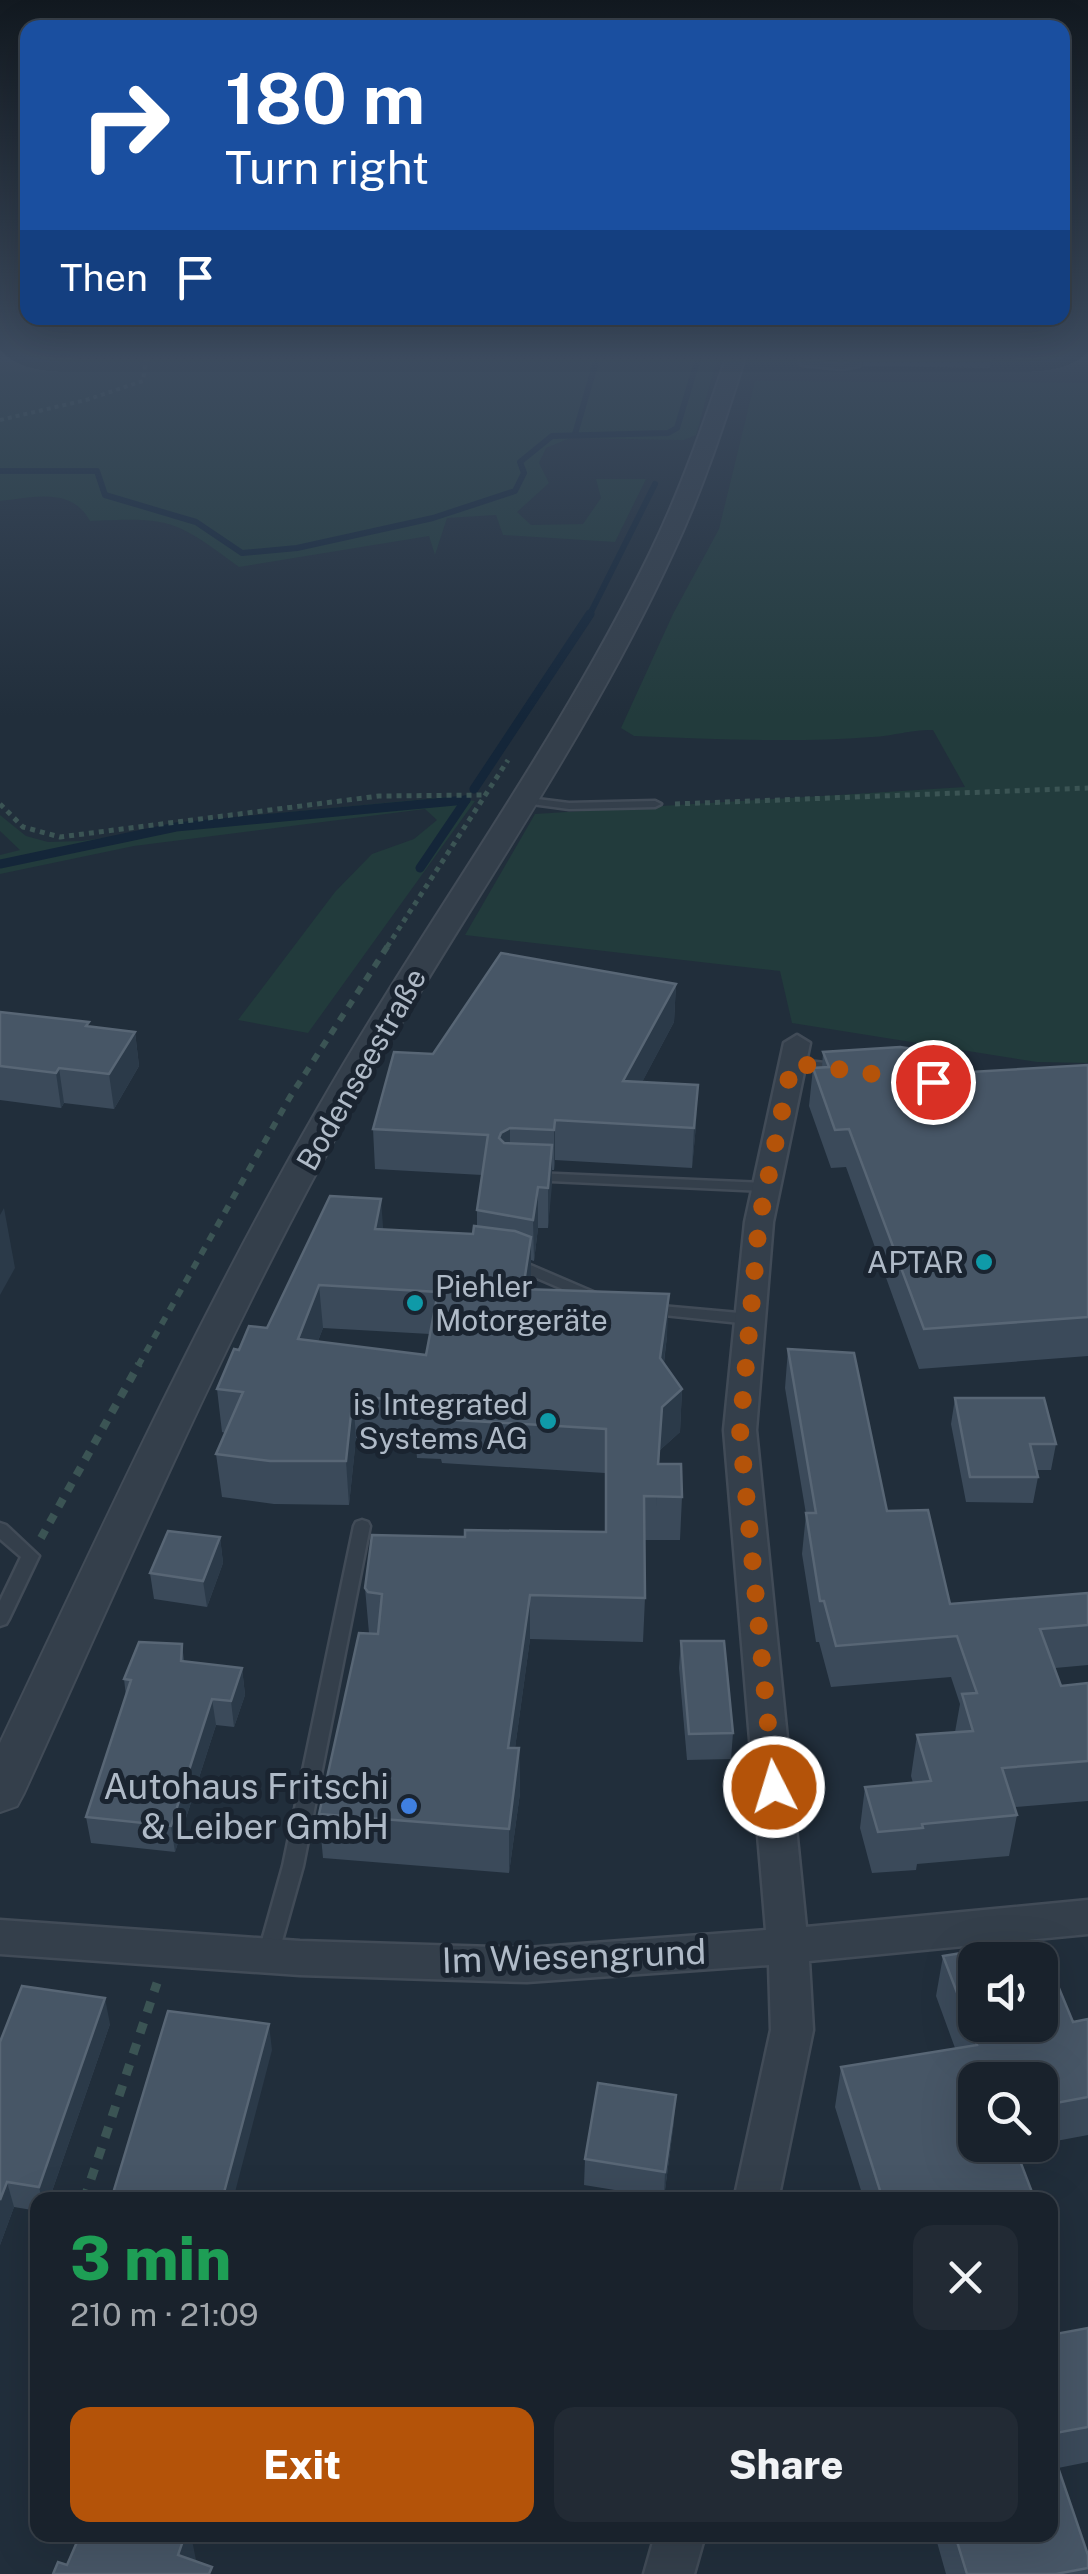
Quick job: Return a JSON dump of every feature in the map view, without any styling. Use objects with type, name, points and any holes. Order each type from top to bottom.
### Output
[{"type":"street","name":"Bodenseestraße","points":[[0,1793],[217,1329],[336,1106],[582,701],[662,555],[695,475]]},
{"type":"street","points":[[758,2192],[792,2030],[788,1946],[740,1430],[759,1222],[794,1053]]},
{"type":"street","name":"Im Wiesengrund","points":[[0,1936],[268,1956],[527,1965],[788,1946],[1088,1917]]},
{"type":"street","points":[[669,2574],[678,2542]]},
{"type":"lane","points":[[520,800],[585,807],[656,804]]},
{"type":"lane","points":[[794,1053],[849,1070]]},
{"type":"lane","points":[[510,1176],[766,1187]]},
{"type":"lane","points":[[502,1260],[535,1269],[562,1286],[620,1305],[750,1319]]},
{"type":"lane","points":[[268,1956],[293,1866],[362,1526]]},
{"type":"lane","points":[[0,1530],[30,1556],[0,1618]]},
{"type":"path","points":[[656,804],[1088,788]]},
{"type":"path","points":[[0,804],[23,827],[60,837],[443,792],[485,795]]},
{"type":"path","points":[[87,2192],[168,1948]]},
{"type":"green space","points":[[0,475],[545,475],[549,483],[517,512],[531,525],[583,524],[601,498],[596,479],[646,479],[615,542],[503,535],[496,515],[447,518],[435,555],[429,536],[239,567],[200,539],[170,524],[90,521],[82,510],[62,498],[0,501]]},
{"type":"green space","points":[[732,475],[1088,475],[1088,1063],[1037,1062],[792,1023],[780,971],[465,935],[535,814],[965,787],[933,730],[783,740],[634,736],[621,728],[673,614],[719,529]]},
{"type":"green space","points":[[446,797],[475,801],[308,1033],[238,1020],[335,892],[372,854],[414,839],[437,820],[425,809],[134,846],[0,874],[0,855],[20,850],[0,831],[0,815],[26,836],[48,842],[82,841],[258,815]]},
{"type":"building","points":[[501,953],[676,984],[623,1081],[698,1085],[694,1128],[555,1120],[554,1130],[510,1128],[501,1133],[499,1138],[504,1143],[552,1145],[548,1188],[538,1187],[533,1220],[477,1210],[488,1135],[373,1129],[394,1052],[433,1054]]},
{"type":"building","points":[[0,1012],[89,1022],[86,1026],[135,1032],[109,1074],[0,1066]]},
{"type":"building","name":"APTAR","points":[[900,1047],[926,1051],[936,1074],[1088,1065],[1088,1317],[924,1329],[849,1129],[835,1130],[813,1068],[829,1067],[823,1052]]},
{"type":"building","points":[[330,1196],[381,1199],[375,1229],[473,1234],[474,1226],[531,1237],[523,1289],[669,1294],[660,1358],[682,1389],[662,1407],[658,1464],[681,1464],[682,1497],[644,1496],[645,1598],[530,1595],[508,1748],[519,1748],[509,1829],[319,1814],[359,1633],[378,1634],[382,1594],[365,1588],[372,1535],[465,1537],[465,1530],[606,1532],[606,1429],[440,1419],[415,1414],[417,1403],[353,1395],[346,1461],[270,1461],[216,1454],[243,1392],[217,1389],[249,1326],[267,1328]],"holes":[[[319,1285],[438,1292],[426,1355],[298,1339]]]},
{"type":"building","points":[[788,1349],[854,1353],[887,1511],[928,1510],[950,1604],[1088,1593],[1088,1625],[1040,1629],[1061,1686],[1088,1683],[1088,1761],[1002,1768],[1017,1815],[878,1832],[865,1787],[931,1781],[917,1735],[973,1731],[962,1694],[977,1693],[957,1636],[836,1646],[824,1601],[820,1601],[806,1513],[816,1513]]},
{"type":"building","points":[[955,1398],[1044,1398],[1056,1444],[1030,1444],[1038,1477],[970,1477]]},
{"type":"building","points":[[168,1531],[220,1537],[203,1581],[150,1573]]},
{"type":"building","points":[[681,1641],[724,1641],[733,1733],[689,1734]]},
{"type":"building","points":[[139,1642],[182,1644],[181,1661],[242,1668],[231,1701],[212,1699],[171,1826],[86,1817],[131,1680],[124,1679]]},
{"type":"building","points":[[958,1954],[958,1995],[943,1956]]},
{"type":"building","points":[[22,1986],[105,1998],[39,2187],[7,2182],[0,2200],[0,2042]]},
{"type":"building","points":[[1058,1986],[1073,2022],[1088,2019],[1088,2097],[1058,2103],[1058,2062],[958,2062],[958,2162],[1020,2162],[1032,2192],[880,2192],[841,2067],[977,2045],[976,2042],[1058,2042]]},
{"type":"building","points":[[168,2011],[269,2024],[224,2192],[113,2192]]},
{"type":"building","points":[[598,2083],[676,2095],[665,2172],[585,2159]]},
{"type":"building","points":[[1088,2328],[1088,2427],[1058,2433],[1058,2334]]},
{"type":"building","points":[[1058,2467],[1088,2555],[1088,2568],[1056,2574],[967,2574],[957,2542],[1058,2542]]},
{"type":"building","points":[[77,2542],[183,2542],[178,2555],[212,2567],[209,2574],[53,2574],[58,2562],[67,2565]]},
{"type":"waterway","points":[[98,475],[105,495],[196,522],[242,553],[297,548],[433,518],[515,491],[523,475]]},
{"type":"waterway","points":[[590,614],[655,484]]},
{"type":"waterway","points":[[474,789],[590,614]]},
{"type":"waterway","points":[[0,864],[176,827],[466,800],[420,868]]},
{"type":"place","name":"APTAR","points":[[984,1262]]},
{"type":"place","name":"Piehler Motorgeräte","points":[[415,1303]]},
{"type":"place","name":"is Integrated Systems AG","points":[[548,1421]]},
{"type":"place","name":"Autohaus Fritschi & Leiber GmbH","points":[[409,1806]]},
{"type":"route","points":[[774,1787],[740,1430],[759,1222],[792,1063],[933,1082]]}]
